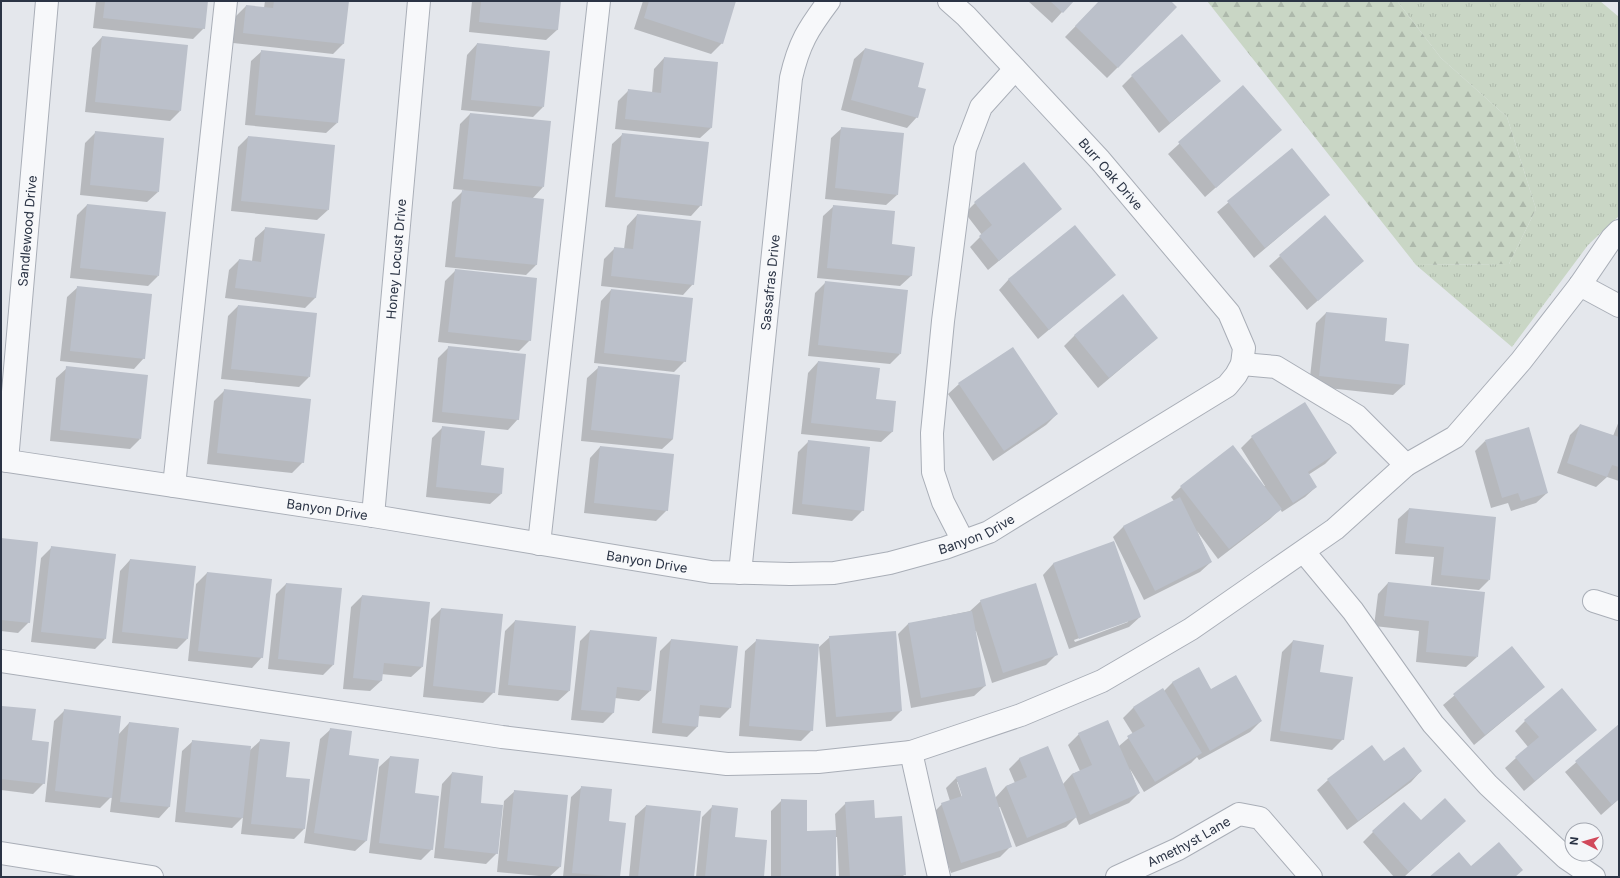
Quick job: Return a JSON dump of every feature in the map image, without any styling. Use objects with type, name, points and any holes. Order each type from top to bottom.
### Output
[{"type":"street","name":"Sandlewood Drive","points":[[4,461],[10,327],[47,1]]},
{"type":"street","points":[[174,486],[226,1]]},
{"type":"street","name":"Honey Locust Drive","points":[[373,516],[419,1]]},
{"type":"street","points":[[539,544],[599,1]]},
{"type":"street","name":"Sassafras Drive","points":[[740,573],[791,78],[800,45],[809,27],[829,1]]},
{"type":"street","name":"Burr Oak Drive","points":[[949,1],[1100,160],[1228,313],[1244,348],[1242,364]]},
{"type":"street","points":[[962,542],[943,502],[933,472],[932,432],[943,321],[965,149],[981,107],[1015,69]]},
{"type":"street","points":[[1,661],[502,738],[727,764],[818,762],[911,752],[1021,715],[1102,681],[1191,629],[1304,552],[1335,529],[1406,466],[1455,437],[1521,361],[1580,285],[1612,238],[1619,231]]},
{"type":"street","points":[[1580,285],[1619,306]]},
{"type":"street","points":[[1242,364],[1276,367],[1357,416],[1406,466]]},
{"type":"street","name":"Banyon Drive","points":[[4,461],[373,516],[711,572],[790,574],[834,573],[890,563],[962,542],[989,532],[1227,386],[1236,375],[1242,364]]},
{"type":"street","points":[[1304,552],[1353,611],[1433,724],[1488,785],[1566,858],[1594,877]]},
{"type":"street","points":[[1594,601],[1619,609]]},
{"type":"street","points":[[911,752],[939,877]]},
{"type":"street","name":"Amethyst Lane","points":[[1117,877],[1178,849],[1239,814],[1260,818],[1311,877]]},
{"type":"street","points":[[1,853],[149,877]]},
{"type":"green space","points":[[1207,1],[1397,1],[1441,58],[1507,117],[1536,209],[1509,264],[1416,265]]},
{"type":"green space","points":[[1397,1],[1600,1],[1619,17],[1619,216],[1588,245],[1512,347],[1416,265],[1509,264],[1536,209],[1507,117],[1441,58]]},
{"type":"building","points":[[105,1],[208,1],[205,29],[103,18]]},
{"type":"building","points":[[274,1],[349,1],[344,44],[243,33],[246,5],[273,8]]},
{"type":"building","points":[[481,1],[561,1],[558,30],[479,22]]},
{"type":"building","points":[[649,1],[736,1],[723,44],[644,18]]},
{"type":"building","points":[[1050,1],[1074,1],[1063,13]]},
{"type":"building","points":[[1099,1],[1171,1],[1177,7],[1118,68],[1075,26]]},
{"type":"building","points":[[1182,34],[1221,81],[1170,123],[1131,75]]},
{"type":"building","points":[[102,36],[188,45],[181,111],[95,102]]},
{"type":"building","points":[[477,43],[550,51],[544,107],[471,100]]},
{"type":"building","points":[[865,48],[924,63],[918,87],[926,89],[918,118],[851,100]]},
{"type":"building","points":[[261,50],[345,59],[338,123],[255,115]]},
{"type":"building","points":[[664,57],[718,62],[712,128],[625,119],[628,89],[661,93]]},
{"type":"building","points":[[1243,85],[1282,130],[1216,188],[1178,142]]},
{"type":"building","points":[[470,113],[551,121],[544,187],[463,179]]},
{"type":"building","points":[[841,127],[904,133],[898,195],[835,188]]},
{"type":"building","points":[[95,131],[164,138],[159,192],[90,185]]},
{"type":"building","points":[[622,133],[709,142],[702,206],[615,197]]},
{"type":"building","points":[[248,136],[335,145],[329,210],[241,201]]},
{"type":"building","points":[[1292,148],[1330,195],[1265,248],[1227,201]]},
{"type":"building","points":[[1024,162],[1062,209],[999,261],[979,236],[992,225],[974,202]]},
{"type":"building","points":[[462,190],[544,199],[537,265],[455,257]]},
{"type":"building","points":[[87,204],[166,212],[159,276],[80,268]]},
{"type":"building","points":[[833,205],[895,211],[892,244],[915,247],[912,276],[827,268]]},
{"type":"building","points":[[637,214],[701,221],[694,285],[611,276],[614,247],[633,249]]},
{"type":"building","points":[[1325,215],[1364,261],[1318,301],[1279,255]]},
{"type":"building","points":[[1075,225],[1116,275],[1049,330],[1008,279]]},
{"type":"building","points":[[265,227],[325,234],[316,298],[235,288],[239,259],[261,262]]},
{"type":"building","points":[[455,269],[537,278],[531,341],[448,332]]},
{"type":"building","points":[[825,281],[908,290],[901,354],[818,345]]},
{"type":"building","points":[[77,286],[152,294],[145,359],[70,351]]},
{"type":"building","points":[[611,289],[693,298],[686,362],[604,353]]},
{"type":"building","points":[[1123,294],[1158,338],[1109,378],[1074,335]]},
{"type":"building","points":[[238,305],[317,313],[310,377],[231,369]]},
{"type":"building","points":[[1326,312],[1387,318],[1385,341],[1409,344],[1405,385],[1319,376]]},
{"type":"building","points":[[448,346],[526,354],[519,420],[442,412]]},
{"type":"building","points":[[1013,347],[1058,414],[1004,451],[958,383]]},
{"type":"building","points":[[818,361],[880,368],[876,399],[896,401],[893,432],[811,423]]},
{"type":"building","points":[[66,366],[148,375],[141,439],[60,430]]},
{"type":"building","points":[[598,366],[680,375],[673,439],[591,430]]},
{"type":"building","points":[[224,389],[311,399],[304,463],[217,453]]},
{"type":"building","points":[[1305,402],[1337,453],[1308,472],[1317,487],[1293,503],[1251,436]]},
{"type":"building","points":[[1580,424],[1619,437],[1619,467],[1612,465],[1607,477],[1567,463]]},
{"type":"building","points":[[442,426],[485,431],[481,465],[504,468],[502,494],[436,487]]},
{"type":"building","points":[[1529,427],[1548,493],[1521,501],[1518,493],[1502,498],[1485,440]]},
{"type":"building","points":[[808,440],[870,447],[864,511],[802,504]]},
{"type":"building","points":[[1233,445],[1282,509],[1229,549],[1180,486]]},
{"type":"building","points":[[600,446],[674,454],[668,511],[594,503]]},
{"type":"building","points":[[1180,497],[1212,562],[1155,591],[1123,526]]},
{"type":"building","points":[[1409,508],[1496,517],[1490,580],[1441,575],[1444,547],[1405,543]]},
{"type":"building","points":[[1,538],[38,542],[30,623],[1,620]]},
{"type":"building","points":[[1114,541],[1141,617],[1079,639],[1053,563]]},
{"type":"building","points":[[51,546],[116,554],[106,639],[41,632]]},
{"type":"building","points":[[130,559],[196,566],[188,639],[122,632]]},
{"type":"building","points":[[207,572],[272,579],[263,658],[198,651]]},
{"type":"building","points":[[1388,582],[1485,592],[1478,657],[1426,652],[1429,621],[1384,616]]},
{"type":"building","points":[[286,583],[342,588],[334,665],[278,659]]},
{"type":"building","points":[[1036,583],[1058,655],[1003,673],[980,600]]},
{"type":"building","points":[[362,595],[430,602],[423,667],[384,663],[382,681],[353,678]]},
{"type":"building","points":[[441,608],[503,614],[495,693],[433,686]]},
{"type":"building","points":[[972,611],[986,686],[921,698],[908,623]]},
{"type":"building","points":[[515,620],[576,626],[570,691],[508,685]]},
{"type":"building","points":[[590,630],[657,637],[651,691],[617,687],[614,713],[581,710]]},
{"type":"building","points":[[896,631],[902,711],[836,717],[829,636]]},
{"type":"building","points":[[671,639],[738,646],[731,708],[700,705],[698,727],[662,723]]},
{"type":"building","points":[[756,639],[819,644],[813,731],[749,726]]},
{"type":"building","points":[[1293,640],[1324,645],[1320,672],[1353,677],[1344,740],[1280,731]]},
{"type":"building","points":[[1512,646],[1545,687],[1485,735],[1453,694]]},
{"type":"building","points":[[1199,667],[1211,689],[1236,675],[1262,721],[1210,751],[1172,682]]},
{"type":"building","points":[[1163,688],[1202,753],[1155,782],[1127,736],[1145,726],[1133,707]]},
{"type":"building","points":[[1562,688],[1597,730],[1535,781],[1515,757],[1539,737],[1524,720]]},
{"type":"building","points":[[2,706],[36,709],[32,740],[49,742],[45,784],[1,779]]},
{"type":"building","points":[[64,709],[121,716],[112,798],[55,791]]},
{"type":"building","points":[[1108,720],[1140,793],[1090,815],[1072,774],[1092,765],[1078,733]]},
{"type":"building","points":[[129,722],[179,728],[170,807],[120,802]]},
{"type":"building","points":[[1619,724],[1619,799],[1612,805],[1575,761]]},
{"type":"building","points":[[330,728],[352,731],[349,755],[379,759],[367,841],[314,833]]},
{"type":"building","points":[[260,739],[290,742],[286,777],[310,779],[305,829],[251,824]]},
{"type":"building","points":[[192,740],[251,746],[243,818],[185,812]]},
{"type":"building","points":[[1372,745],[1384,761],[1404,747],[1422,771],[1358,821],[1327,779]]},
{"type":"building","points":[[1048,746],[1077,817],[1027,838],[1006,786],[1027,777],[1019,758]]},
{"type":"building","points":[[390,756],[419,759],[415,793],[439,796],[433,850],[379,843]]},
{"type":"building","points":[[986,767],[1012,847],[961,863],[941,803],[962,796],[956,777]]},
{"type":"building","points":[[452,772],[483,776],[481,803],[503,805],[498,854],[444,848]]},
{"type":"building","points":[[581,786],[612,789],[609,821],[626,823],[620,877],[572,873]]},
{"type":"building","points":[[514,790],[568,795],[561,867],[507,861]]},
{"type":"building","points":[[1445,798],[1466,821],[1409,872],[1372,831],[1404,802],[1421,820]]},
{"type":"building","points":[[781,799],[807,800],[807,831],[836,830],[836,877],[781,877]]},
{"type":"building","points":[[874,800],[875,818],[902,816],[906,875],[850,877],[845,802]]},
{"type":"building","points":[[646,805],[701,811],[694,877],[638,877]]},
{"type":"building","points":[[712,805],[738,808],[735,837],[767,840],[764,877],[705,877]]},
{"type":"building","points":[[1499,842],[1523,870],[1515,877],[1429,877],[1459,852],[1471,866]]}]
